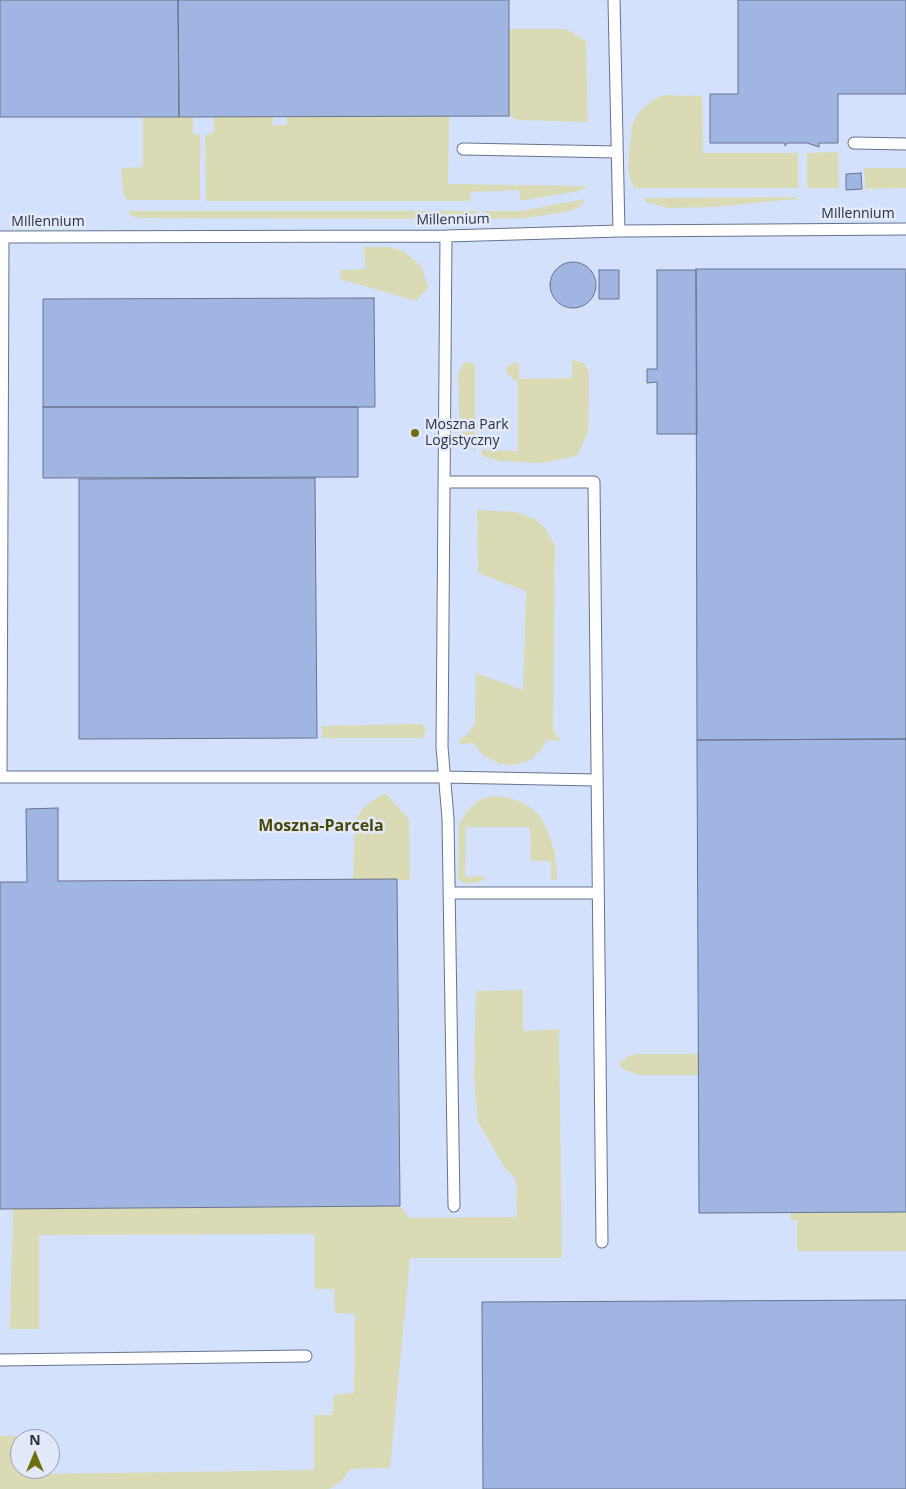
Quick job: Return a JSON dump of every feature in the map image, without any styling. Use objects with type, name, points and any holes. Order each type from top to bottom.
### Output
[{"type":"lane","points":[[614,0],[619,231]]},
{"type":"lane","points":[[854,143],[906,144]]},
{"type":"lane","points":[[464,149],[617,152]]},
{"type":"lane","name":"Millennium","points":[[2,237],[446,236],[619,231],[906,229]]},
{"type":"lane","points":[[446,236],[442,730],[448,819],[454,1206]]},
{"type":"lane","points":[[2,237],[0,778],[596,780]]},
{"type":"lane","points":[[444,482],[594,482],[602,1242]]},
{"type":"lane","points":[[449,893],[598,893]]},
{"type":"lane","points":[[0,1360],[306,1356]]},
{"type":"shaded area","points":[[0,0],[906,0],[906,1489],[0,1489]]},
{"type":"green space","points":[[509,29],[566,29],[586,41],[588,122],[519,120],[509,116]]},
{"type":"green space","points":[[665,95],[702,96],[703,153],[798,153],[798,188],[634,188],[630,178],[628,163],[632,125],[640,111],[653,100]]},
{"type":"green space","points":[[214,116],[273,116],[272,125],[287,125],[286,116],[449,116],[448,184],[587,186],[579,191],[520,201],[519,190],[471,192],[470,201],[206,201],[205,136],[214,132]]},
{"type":"green space","points":[[143,117],[193,117],[193,134],[200,134],[200,200],[127,200],[123,194],[121,168],[143,167]]},
{"type":"green space","points":[[838,152],[839,188],[807,188],[807,153]]},
{"type":"green space","points":[[864,168],[906,168],[906,188],[865,189]]},
{"type":"green space","points":[[797,197],[797,199],[713,207],[668,208],[646,202],[643,198]]},
{"type":"green space","points":[[585,199],[581,206],[570,211],[527,218],[483,219],[483,211],[521,211]]},
{"type":"green space","points":[[127,211],[478,211],[477,219],[138,218],[130,215]]},
{"type":"green space","points":[[364,247],[389,247],[405,252],[422,267],[428,288],[416,301],[340,279],[340,270],[365,269]]},
{"type":"green space","points":[[572,360],[584,363],[589,372],[588,432],[577,456],[543,463],[499,461],[482,456],[482,450],[518,451],[518,383],[506,372],[507,367],[512,363],[519,363],[519,379],[572,378]]},
{"type":"green space","points":[[470,362],[475,365],[475,452],[460,433],[458,375],[463,364]]},
{"type":"green space","points":[[477,510],[516,512],[535,519],[546,529],[555,546],[553,730],[561,741],[546,740],[541,750],[530,760],[514,765],[500,764],[483,755],[473,743],[460,744],[459,740],[467,735],[475,724],[476,673],[523,690],[526,591],[478,573]]},
{"type":"green space","points":[[422,724],[426,730],[423,738],[322,738],[322,726]]},
{"type":"green space","points":[[385,793],[409,819],[410,880],[353,879],[355,820],[365,806]]},
{"type":"green space","points":[[495,796],[510,798],[525,804],[539,815],[547,829],[555,852],[557,879],[551,880],[551,861],[531,861],[530,827],[466,827],[465,877],[485,876],[483,881],[465,884],[458,879],[459,823],[469,809],[481,799]]},
{"type":"green space","points":[[523,990],[523,1031],[559,1029],[562,1258],[410,1258],[390,1468],[350,1469],[341,1482],[329,1489],[0,1489],[0,1436],[10,1436],[10,1479],[60,1479],[60,1474],[314,1470],[314,1415],[332,1415],[334,1395],[354,1393],[355,1314],[335,1313],[334,1289],[315,1289],[315,1234],[39,1235],[39,1329],[10,1329],[13,1209],[400,1206],[409,1218],[517,1217],[516,1179],[505,1168],[478,1122],[474,1079],[476,991]]},
{"type":"green space","points":[[635,1054],[698,1054],[698,1075],[639,1075],[621,1068],[619,1063]]},
{"type":"green space","points":[[906,1212],[906,1251],[797,1251],[797,1221],[790,1219],[791,1213]]},
{"type":"building","points":[[0,0],[178,0],[179,117],[0,117]]},
{"type":"building","points":[[178,0],[509,0],[509,116],[179,117]]},
{"type":"building","points":[[738,0],[906,0],[906,94],[838,94],[838,143],[819,143],[819,147],[807,143],[787,143],[785,146],[785,143],[710,143],[710,94],[738,94]]},
{"type":"building","points":[[861,173],[862,189],[846,190],[846,174]]},
{"type":"building","points":[[578,262],[582,263],[592,272],[595,276],[595,294],[586,304],[578,308],[568,308],[560,304],[551,294],[550,280],[554,272],[564,263]]},
{"type":"building","points":[[696,269],[906,269],[906,739],[697,740]]},
{"type":"building","points":[[599,270],[619,270],[619,299],[599,299]]},
{"type":"building","points":[[657,270],[696,270],[697,434],[657,434],[657,382],[647,383],[647,369],[657,369]]},
{"type":"building","points":[[374,298],[375,407],[43,407],[43,299]]},
{"type":"building","points":[[43,407],[358,407],[358,477],[43,478]]},
{"type":"building","points":[[315,478],[317,738],[79,739],[79,479]]},
{"type":"building","points":[[906,739],[906,1212],[699,1213],[697,740]]},
{"type":"building","points":[[58,808],[58,881],[397,879],[400,1206],[0,1209],[0,882],[27,882],[26,809]]},
{"type":"building","points":[[906,1300],[906,1489],[483,1489],[482,1302]]},
{"type":"place","name":"Moszna Park Logistyczny","points":[[415,433]]},
{"type":"district","name":"Moszna-Parcela","points":[[321,826]]}]
